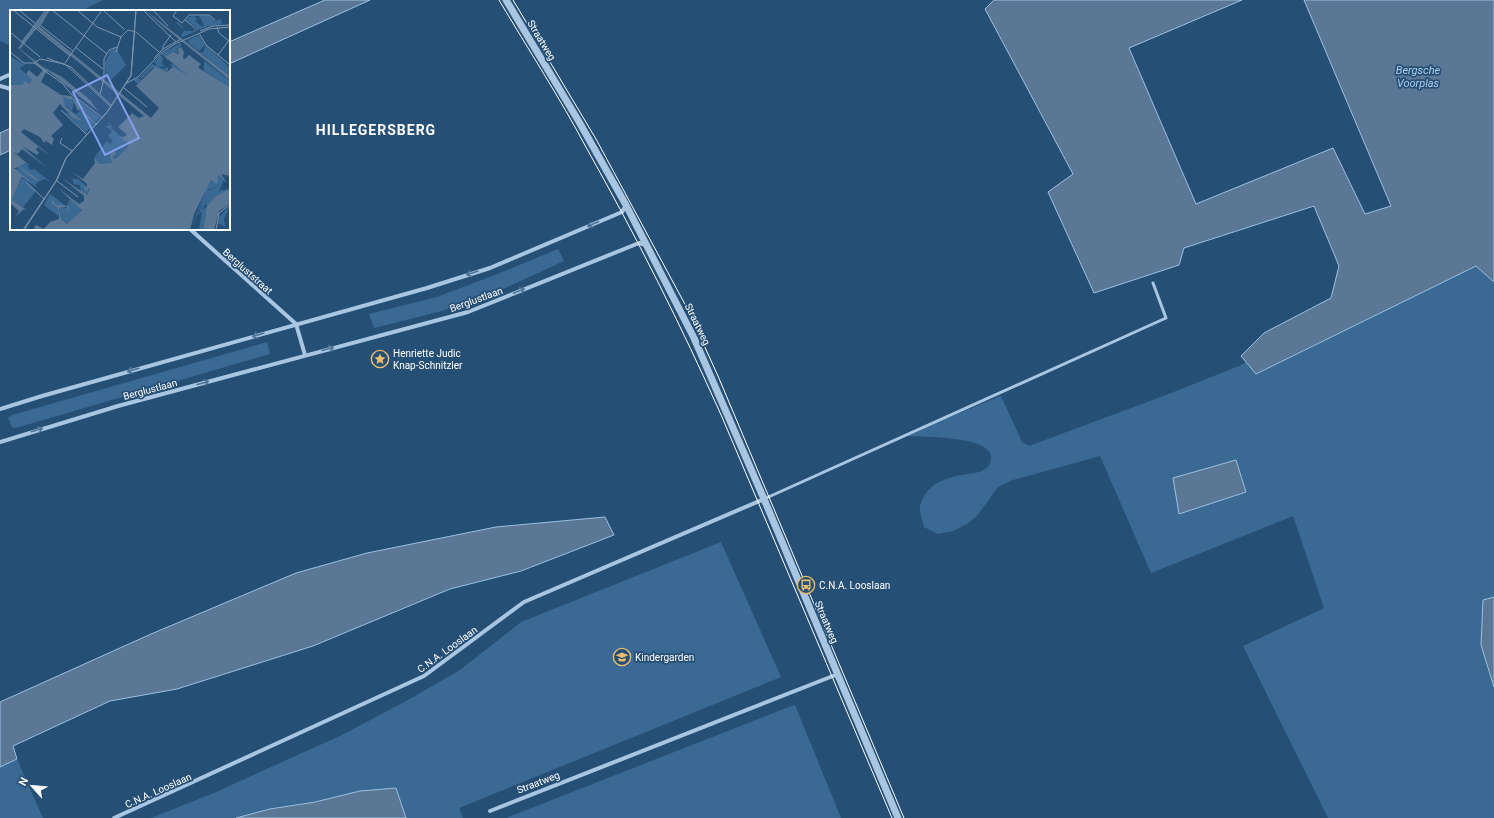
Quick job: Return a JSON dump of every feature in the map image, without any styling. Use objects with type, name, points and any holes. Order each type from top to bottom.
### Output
[{"type":"street","name":"Straatweg","points":[[506,0],[578,120],[626,205],[694,338],[764,499],[898,818]]},
{"type":"street","points":[[0,79],[10,74]]},
{"type":"street","points":[[0,86],[10,89]]},
{"type":"street","points":[[0,409],[427,288],[490,268],[622,212],[626,205]]},
{"type":"street","name":"Bergluststraat","points":[[191,230],[296,324]]},
{"type":"street","name":"Berglustlaan","points":[[0,442],[118,406],[468,312],[639,243],[646,245]]},
{"type":"street","points":[[296,324],[306,355]]},
{"type":"street","name":"C.N.A. Looslaan","points":[[114,818],[424,676],[524,602],[764,499]]},
{"type":"street","name":"Straatweg","points":[[490,811],[838,674]]},
{"type":"lane","points":[[764,499],[1166,318],[1153,283]]},
{"type":"shaded area","points":[[0,0],[103,0],[83,10],[10,10],[10,46],[0,41]]},
{"type":"shaded area","points":[[558,249],[564,261],[505,288],[442,311],[374,328],[369,314],[437,297]]},
{"type":"shaded area","points":[[1476,266],[1494,282],[1494,597],[1483,600],[1481,645],[1494,687],[1494,818],[1328,818],[1243,646],[1324,608],[1293,516],[1151,573],[1100,456],[1013,480],[998,487],[977,516],[967,524],[953,531],[938,534],[924,527],[920,506],[926,493],[936,484],[948,478],[982,471],[988,466],[991,459],[989,451],[981,445],[969,441],[938,437],[903,436],[1001,396],[1022,442],[1029,446],[1166,395],[1246,362],[1257,374]],"holes":[[[1173,478],[1246,492],[1179,514]]]},
{"type":"shaded area","points":[[267,342],[270,354],[16,428],[12,427],[8,418],[12,415]]},
{"type":"shaded area","points":[[721,542],[781,677],[459,808],[463,818],[406,818],[396,788],[270,809],[236,818],[151,818],[214,793],[340,736],[460,670],[521,622]]},
{"type":"shaded area","points":[[795,705],[841,818],[506,818],[781,710]]},
{"type":"shaded area","points":[[17,759],[43,818],[0,818],[0,767]]},
{"type":"water","points":[[325,0],[370,0],[230,64],[230,42]]},
{"type":"water","name":"Bergsche Voorplas","points":[[994,0],[1242,0],[1129,48],[1196,204],[1333,148],[1365,214],[1391,206],[1304,0],[1494,0],[1494,282],[1476,266],[1256,374],[1241,356],[1264,333],[1331,298],[1339,266],[1314,206],[1184,248],[1179,265],[1094,293],[1048,192],[1073,174],[985,9]]},
{"type":"water","points":[[10,128],[10,150],[0,155],[0,133]]},
{"type":"water","points":[[1236,460],[1246,492],[1179,514],[1173,478]]},
{"type":"water","points":[[605,517],[614,535],[521,571],[450,589],[313,646],[177,689],[110,701],[13,746],[17,759],[0,767],[0,702],[151,634],[296,573],[367,553],[496,527]]},
{"type":"water","points":[[1494,597],[1494,687],[1481,645],[1483,600]]},
{"type":"water","points":[[396,788],[406,818],[236,818],[270,809],[315,802],[360,791]]},
{"type":"tram line","points":[[499,0],[566,111],[658,281],[722,417],[892,818]]},
{"type":"tram line","points":[[513,0],[596,139],[687,308],[718,376],[904,818]]},
{"type":"place","name":"Henriette Judic Knap-Schnitzler","points":[[380,359]]},
{"type":"place","name":"C.N.A. Looslaan","points":[[806,585]]},
{"type":"place","name":"Kindergarden","points":[[622,657]]},
{"type":"district","name":"HILLEGERSBERG","points":[[376,130]]}]
